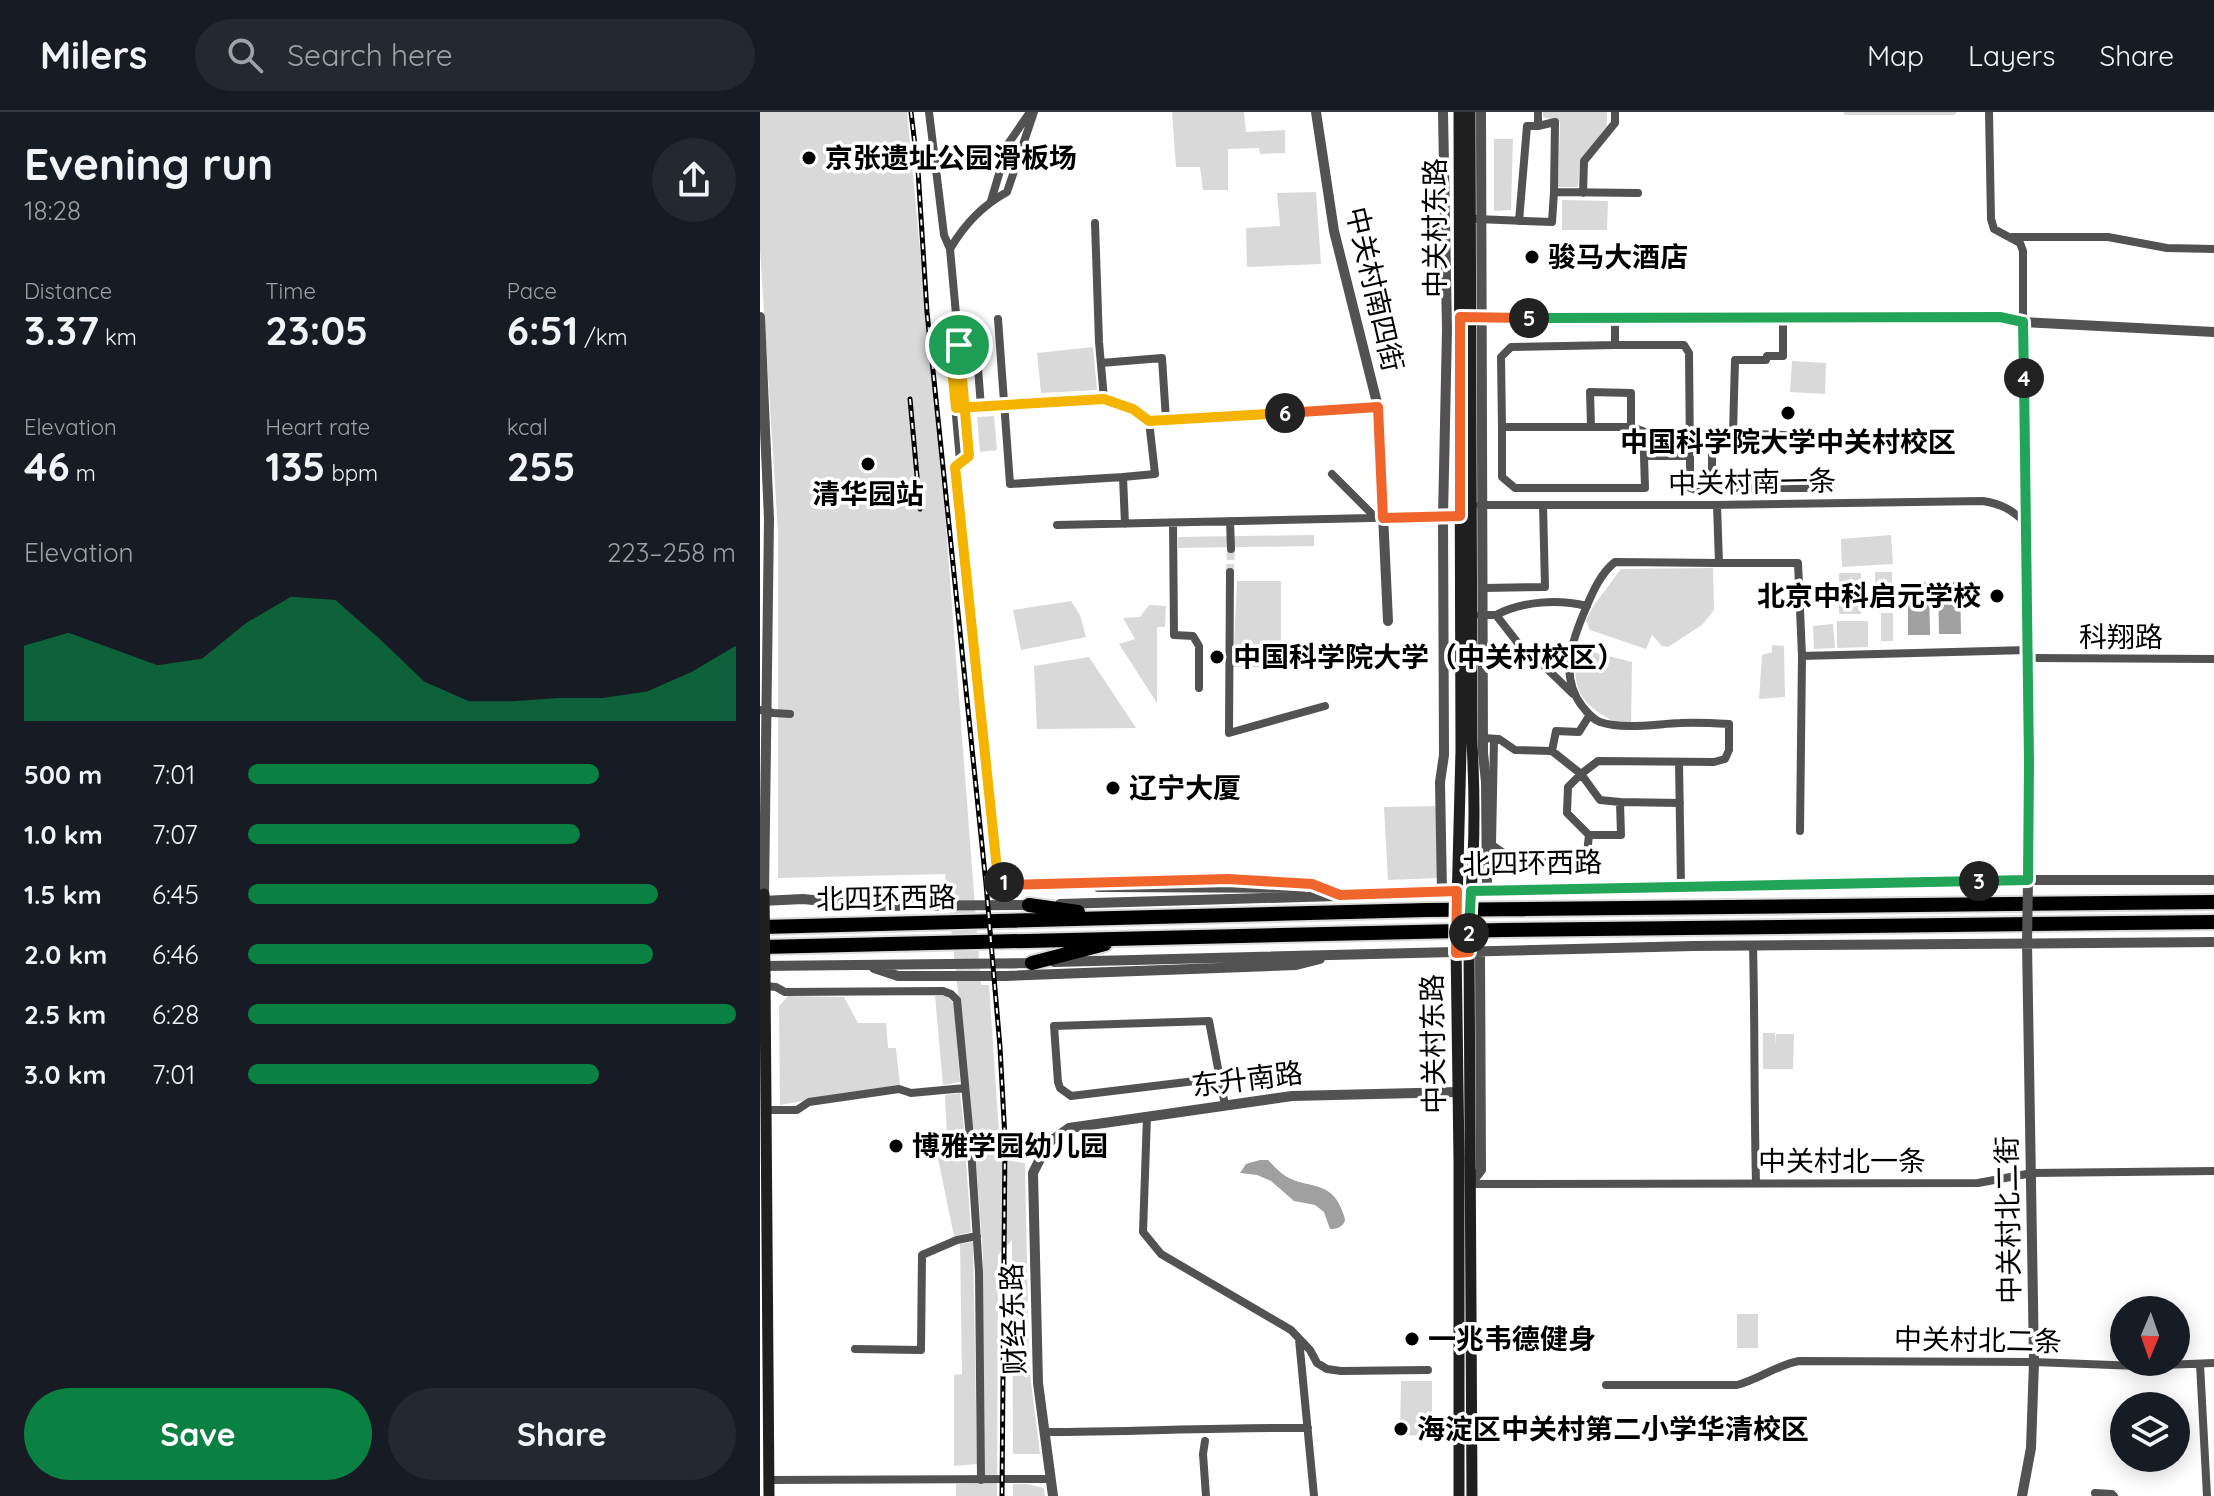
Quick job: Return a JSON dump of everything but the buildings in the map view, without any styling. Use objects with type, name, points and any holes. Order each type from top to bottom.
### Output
[{"type":"highway","name":"北四环西路","points":[[760,927],[1499,909],[2214,902]]},
{"type":"highway","points":[[1029,905],[1118,918]]},
{"type":"highway","name":"北四环西路","points":[[760,947],[1503,930],[2214,922]]},
{"type":"highway","points":[[1032,963],[1130,938]]},
{"type":"main road","name":"中关村东路","points":[[1459,112],[1471,317],[1471,420],[1477,505],[1472,743],[1474,875],[1471,891],[1463,904],[1456,949],[1459,1496]]},
{"type":"main road","name":"中关村东路","points":[[1470,112],[1476,219],[1460,516],[1461,750],[1457,891],[1473,949],[1470,1184],[1472,1496]]},
{"type":"main road","points":[[1471,420],[1483,404]]},
{"type":"main road","points":[[762,892],[769,1496]]},
{"type":"street","points":[[929,112],[944,235],[950,249],[961,408],[969,456],[955,467],[998,879],[1009,885],[1228,879],[1312,884],[1340,895]]},
{"type":"street","points":[[950,249],[961,230],[991,201],[1007,192],[1032,112]]},
{"type":"street","points":[[991,201],[1008,144],[1032,112]]},
{"type":"street","name":"中关村南四街","points":[[1316,112],[1334,231],[1378,407],[1379,518],[1388,621]]},
{"type":"street","name":"中关村东路","points":[[1442,892],[1440,782],[1444,755],[1443,517],[1447,330],[1443,112]]},
{"type":"street","name":"中关村东路","points":[[1476,219],[1481,112]]},
{"type":"street","points":[[1538,112],[1538,126]]},
{"type":"street","points":[[1583,193],[1584,161],[1615,123],[1615,112]]},
{"type":"street","points":[[1989,112],[1991,219],[1994,229],[2020,243],[2023,251],[2023,322]]},
{"type":"street","points":[[1476,219],[1519,221],[1552,222],[1555,122],[1527,126],[1519,221]]},
{"type":"street","points":[[1554,192],[1638,193]]},
{"type":"street","points":[[1095,223],[1104,399]]},
{"type":"street","points":[[2011,237],[2108,237],[2150,246],[2214,249]]},
{"type":"street","points":[[760,317],[769,518],[763,710],[762,892]]},
{"type":"street","points":[[1471,317],[2000,317],[2023,322],[2214,332]]},
{"type":"street","name":"中关村东路","points":[[1471,317],[1483,404],[1477,505],[1483,588],[1477,615],[1488,739],[1487,891]]},
{"type":"street","points":[[1615,317],[1615,345]]},
{"type":"street","points":[[1733,433],[1735,360],[1766,360],[1767,356],[1783,356],[1783,317]]},
{"type":"street","points":[[998,319],[1010,484],[1155,474],[1149,421]]},
{"type":"street","name":"中关村北二街","points":[[2022,1496],[2031,1448],[2034,1362],[2027,943],[2028,654],[2023,322]]},
{"type":"street","points":[[975,329],[981,407]]},
{"type":"street","points":[[1502,427],[1631,427],[1643,431],[1645,488],[1515,488],[1502,477],[1501,357],[1511,347],[1684,345],[1689,353],[1690,488],[1831,488]]},
{"type":"street","points":[[1101,363],[1162,358],[1166,420]]},
{"type":"street","points":[[1591,427],[1590,392],[1631,393],[1631,427]]},
{"type":"street","points":[[961,408],[1104,399],[1133,409],[1149,421],[1378,407]]},
{"type":"street","points":[[1719,563],[1714,505],[1709,489],[1712,440],[1733,433],[1831,437]]},
{"type":"street","points":[[1644,456],[1690,456]]},
{"type":"street","points":[[1332,474],[1379,518]]},
{"type":"street","points":[[1123,477],[1125,524]]},
{"type":"street","name":"中关村南一条","points":[[1477,505],[1983,501],[2002,504],[2026,523]]},
{"type":"street","points":[[1483,588],[1545,587],[1543,505]]},
{"type":"street","points":[[1057,525],[1460,516]]},
{"type":"street","points":[[1230,521],[1231,549]]},
{"type":"street","points":[[1173,523],[1174,635],[1193,636],[1197,641],[1199,688]]},
{"type":"street","points":[[1573,695],[1569,670],[1573,638],[1606,569],[1615,562],[1798,563],[1802,656],[1800,831]]},
{"type":"street","points":[[1230,572],[1229,733],[1325,706]]},
{"type":"street","points":[[1477,615],[1496,615],[1506,609],[1568,601],[1587,606]]},
{"type":"street","points":[[1496,615],[1521,647],[1573,695],[1589,716],[1598,721],[1620,727],[1729,724],[1729,750],[1725,759],[1714,762],[1598,761],[1568,787],[1567,813],[1589,835],[1621,835],[1620,802]]},
{"type":"street","name":"科翔路","points":[[1802,656],[2028,654],[2214,659]]},
{"type":"street","points":[[763,710],[790,714]]},
{"type":"street","points":[[1552,751],[1556,731],[1579,732],[1589,716]]},
{"type":"street","points":[[1589,835],[1586,863],[1517,862],[1492,845],[1488,739],[1499,739],[1515,750],[1552,751],[1581,774],[1600,800],[1680,803]]},
{"type":"street","points":[[1679,762],[1681,886]]},
{"type":"street","name":"北四环西路","points":[[762,892],[873,906],[1029,905],[1681,886],[2214,880]]},
{"type":"street","points":[[1065,885],[1092,888],[1299,889],[1304,897]]},
{"type":"street","points":[[763,979],[865,965],[1335,955],[1456,949],[2214,942]]},
{"type":"street","points":[[1753,946],[1756,1183]]},
{"type":"street","points":[[865,965],[898,976],[1006,976],[1296,965],[1335,955]]},
{"type":"street","points":[[763,979],[785,992],[943,991],[957,1000],[979,1272],[981,1480]]},
{"type":"street","points":[[1220,1078],[1071,1096],[1060,1088],[1058,1082],[1054,1026],[1209,1021],[1220,1078],[1225,1105]]},
{"type":"street","points":[[766,1110],[797,1110],[809,1102],[899,1089],[911,1093],[965,1088]]},
{"type":"street","name":"东升南路","points":[[1048,1143],[1069,1128],[1292,1096],[1458,1092]]},
{"type":"street","points":[[1147,1116],[1143,1232],[1161,1254],[1291,1330],[1310,1350],[1317,1363],[1327,1369],[1428,1370]]},
{"type":"street","name":"财经东路","points":[[1048,1143],[1033,1173],[1038,1383],[1053,1496]]},
{"type":"street","name":"中关村北一条","points":[[1470,1184],[1978,1183],[2032,1173],[2214,1171]]},
{"type":"street","points":[[855,1349],[921,1350],[922,1255],[957,1240],[977,1236]]},
{"type":"street","points":[[1299,1338],[1314,1496]]},
{"type":"street","name":"中关村北二条","points":[[1606,1385],[1728,1386],[1799,1361],[2034,1362],[2138,1366],[2214,1363]]},
{"type":"street","points":[[2200,1364],[2207,1496]]},
{"type":"street","points":[[1044,1432],[1308,1428]]},
{"type":"street","points":[[1205,1441],[1206,1496]]},
{"type":"street","points":[[769,1480],[1051,1479]]},
{"type":"street","points":[[2095,1493],[2114,1496]]},
{"type":"shaded area","points":[[760,112],[907,112],[945,514],[981,985],[989,985],[999,1133],[1011,1132],[1012,1161],[1025,1163],[1029,1366],[1040,1454],[1013,1454],[1012,1240],[998,1255],[997,1496],[956,1496],[956,1484],[983,1483],[983,1257],[975,1147],[945,874],[778,878],[778,532],[760,249]]},
{"type":"shaded area","points":[[1172,112],[1244,112],[1246,132],[1285,130],[1285,153],[1260,154],[1259,148],[1228,149],[1228,190],[1203,190],[1200,167],[1176,167]]},
{"type":"shaded area","points":[[1543,112],[1607,112],[1607,126],[1580,161],[1578,187],[1558,187],[1560,122],[1543,117]]},
{"type":"shaded area","points":[[1844,112],[1957,112],[1954,115],[1844,115]]},
{"type":"shaded area","points":[[1494,139],[1513,139],[1511,210],[1494,211]]},
{"type":"shaded area","points":[[1316,192],[1321,264],[1247,267],[1246,228],[1280,226],[1277,193]]},
{"type":"shaded area","points":[[1562,200],[1608,201],[1607,230],[1562,230]]},
{"type":"shaded area","points":[[1093,347],[1097,390],[1041,393],[1037,353]]},
{"type":"shaded area","points":[[1792,361],[1826,363],[1825,394],[1790,392]]},
{"type":"shaded area","points":[[994,416],[997,450],[980,452],[977,417]]},
{"type":"shaded area","points":[[1314,535],[1314,546],[1178,548],[1178,537]]},
{"type":"shaded area","points":[[1891,535],[1893,564],[1842,567],[1841,539]]},
{"type":"shaded area","points":[[1713,568],[1714,610],[1702,625],[1668,647],[1662,646],[1652,635],[1646,649],[1590,630],[1586,620],[1621,569]]},
{"type":"shaded area","points":[[1875,572],[1892,572],[1892,602],[1875,602]]},
{"type":"shaded area","points":[[1839,573],[1861,573],[1861,614],[1839,614]]},
{"type":"shaded area","points":[[1237,581],[1281,581],[1281,668],[1233,667]]},
{"type":"shaded area","points":[[1929,582],[1930,635],[1908,635],[1908,583]]},
{"type":"shaded area","points":[[1938,582],[1960,582],[1961,634],[1939,634]]},
{"type":"shaded area","points":[[1071,601],[1080,615],[1086,637],[1021,650],[1013,610]]},
{"type":"shaded area","points":[[1149,605],[1166,606],[1165,627],[1157,627],[1157,703],[1119,644],[1135,639],[1123,618],[1140,617]]},
{"type":"shaded area","points":[[1881,613],[1893,613],[1893,641],[1881,641]]},
{"type":"shaded area","points":[[1837,621],[1868,621],[1868,647],[1837,648]]},
{"type":"shaded area","points":[[1833,624],[1835,648],[1814,649],[1813,626]]},
{"type":"shaded area","points":[[1772,645],[1784,646],[1785,697],[1759,699],[1762,655],[1772,652]]},
{"type":"shaded area","points":[[1577,648],[1632,662],[1631,728],[1602,715],[1584,699],[1576,679]]},
{"type":"shaded area","points":[[1089,657],[1136,728],[1037,729],[1034,666]]},
{"type":"shaded area","points":[[1439,806],[1439,878],[1388,880],[1384,807]]},
{"type":"shaded area","points":[[788,996],[844,997],[858,1023],[886,1023],[888,1048],[896,1048],[900,1085],[780,1105],[779,1006]]},
{"type":"shaded area","points":[[935,996],[947,996],[954,1004],[960,1082],[943,1085]]},
{"type":"shaded area","points":[[1763,1033],[1775,1033],[1775,1045],[1776,1034],[1794,1034],[1793,1069],[1763,1069]]},
{"type":"shaded area","points":[[960,1093],[965,1135],[947,1140],[945,1095]]},
{"type":"shaded area","points":[[965,1147],[971,1232],[954,1236],[937,1154]]},
{"type":"shaded area","points":[[1268,1160],[1287,1177],[1331,1193],[1343,1212],[1343,1225],[1330,1229],[1324,1212],[1315,1205],[1294,1201],[1271,1181],[1257,1175],[1240,1173],[1246,1164]]},
{"type":"shaded area","points":[[973,1242],[977,1464],[954,1466],[954,1375],[962,1374],[960,1244]]},
{"type":"shaded area","points":[[1737,1314],[1758,1314],[1758,1348],[1737,1348]]},
{"type":"shaded area","points":[[1401,1381],[1432,1381],[1432,1436],[1400,1435]]},
{"type":"shaded area","points":[[1013,1484],[1044,1488],[1045,1496],[1013,1496]]},
{"type":"tunnel","points":[[1230,572],[1231,549]]},
{"type":"railway","points":[[911,112],[927,312],[1000,1047],[1005,1139],[1002,1496]]},
{"type":"railway","points":[[910,399],[920,509]]},
{"type":"place","name":"京张遗址公园滑板场","points":[[809,158]]},
{"type":"place","name":"骏马大酒店","points":[[1532,257]]},
{"type":"place","name":"中国科学院大学中关村校区","points":[[1788,413]]},
{"type":"place","name":"清华园站","points":[[868,464]]},
{"type":"place","name":"北京中科启元学校","points":[[1997,596]]},
{"type":"place","name":"中国科学院大学（中关村校区）","points":[[1217,657]]},
{"type":"place","name":"辽宁大厦","points":[[1113,788]]},
{"type":"place","name":"博雅学园幼儿园","points":[[896,1146]]},
{"type":"place","name":"一兆韦德健身","points":[[1412,1339]]},
{"type":"place","name":"海淀区中关村第二小学华清校区","points":[[1401,1429]]},
{"type":"route","points":[[959,345],[950,349],[956,408],[966,408],[1004,406],[1104,399],[1133,409],[1149,421],[1378,407],[1383,518],[1460,516],[1460,317],[2000,317],[2023,322],[2028,880],[1471,891],[1469,952],[1456,953],[1457,891],[1340,895],[1312,884],[1228,879],[1009,885],[998,879],[955,467],[969,456],[966,408],[959,345]]}]
